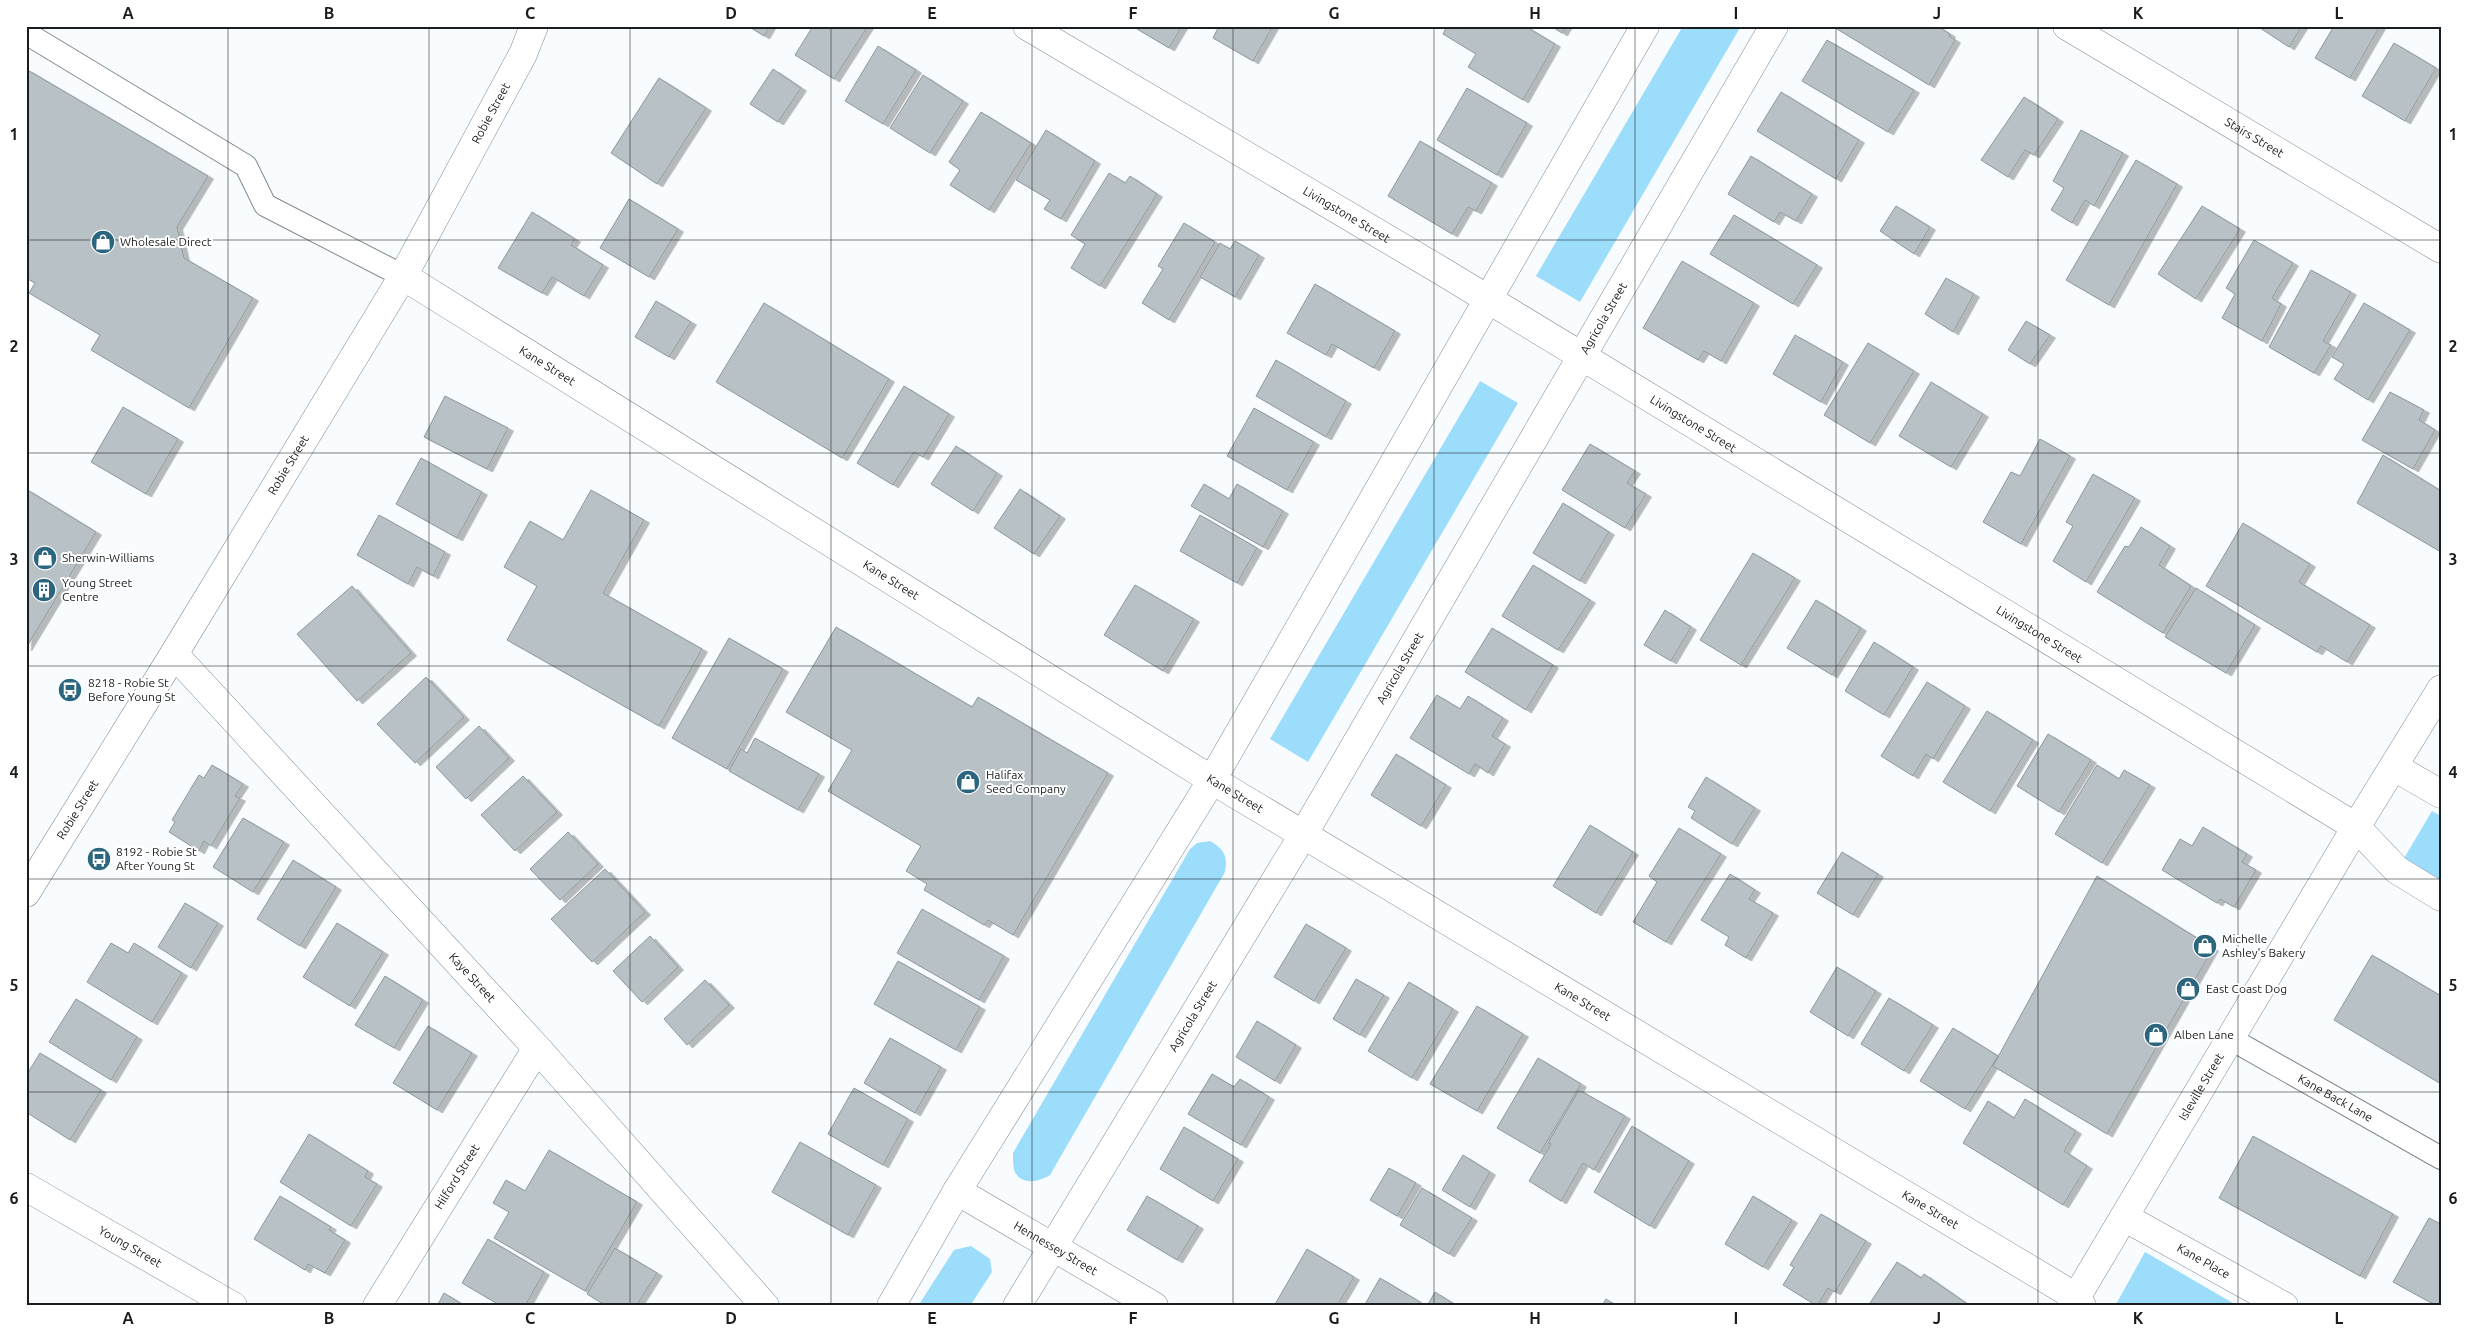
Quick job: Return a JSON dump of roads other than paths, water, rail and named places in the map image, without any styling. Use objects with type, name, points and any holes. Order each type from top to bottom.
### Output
[{"type":"street","name":"Robie Street","points":[[26,893],[174,654],[403,276],[523,54],[534,26]]},
{"type":"street","name":"Livingstone Street","points":[[1027,26],[1581,355],[2356,827],[2397,870],[2441,897]]},
{"type":"street","points":[[891,1306],[957,1191],[1212,780],[1646,26]]},
{"type":"street","name":"Agricola Street","points":[[1017,1306],[1303,835],[1774,26]]},
{"type":"street","name":"Stairs Street","points":[[2067,26],[2441,249]]},
{"type":"street","name":"Kane Street","points":[[403,276],[1212,780],[2076,1303]]},
{"type":"street","name":"Kaye Street","points":[[174,654],[537,1048],[765,1306]]},
{"type":"street","name":"Isleville Street","points":[[2076,1303],[2124,1217],[2356,827],[2441,690]]},
{"type":"street","points":[[2394,767],[2441,794]]},
{"type":"street","name":"Hilford Street","points":[[377,1306],[537,1048]]},
{"type":"street","name":"Young Street","points":[[26,1187],[234,1306]]},
{"type":"street","name":"Hennessey Street","points":[[957,1191],[1154,1306]]},
{"type":"street","name":"Kane Place","points":[[2124,1217],[2284,1306]]},
{"type":"lane","points":[[26,33],[246,166],[265,205],[403,276]]},
{"type":"lane","name":"Kane Back Lane","points":[[2231,1039],[2441,1158]]},
{"type":"place","name":"Wholesale Direct","points":[[103,242]]},
{"type":"place","name":"Sherwin-Williams","points":[[45,558]]},
{"type":"place","name":"Young Street Centre","points":[[44,590]]},
{"type":"place","name":"8218 - Robie St Before Young St","points":[[70,690]]},
{"type":"place","name":"Halifax Seed Company","points":[[968,782]]},
{"type":"place","name":"8192 - Robie St After Young St","points":[[99,859]]},
{"type":"place","name":"Michelle Ashley's Bakery","points":[[2205,946]]},
{"type":"place","name":"East Coast Dog","points":[[2188,989]]},
{"type":"place","name":"Alben Lane","points":[[2156,1035]]}]
